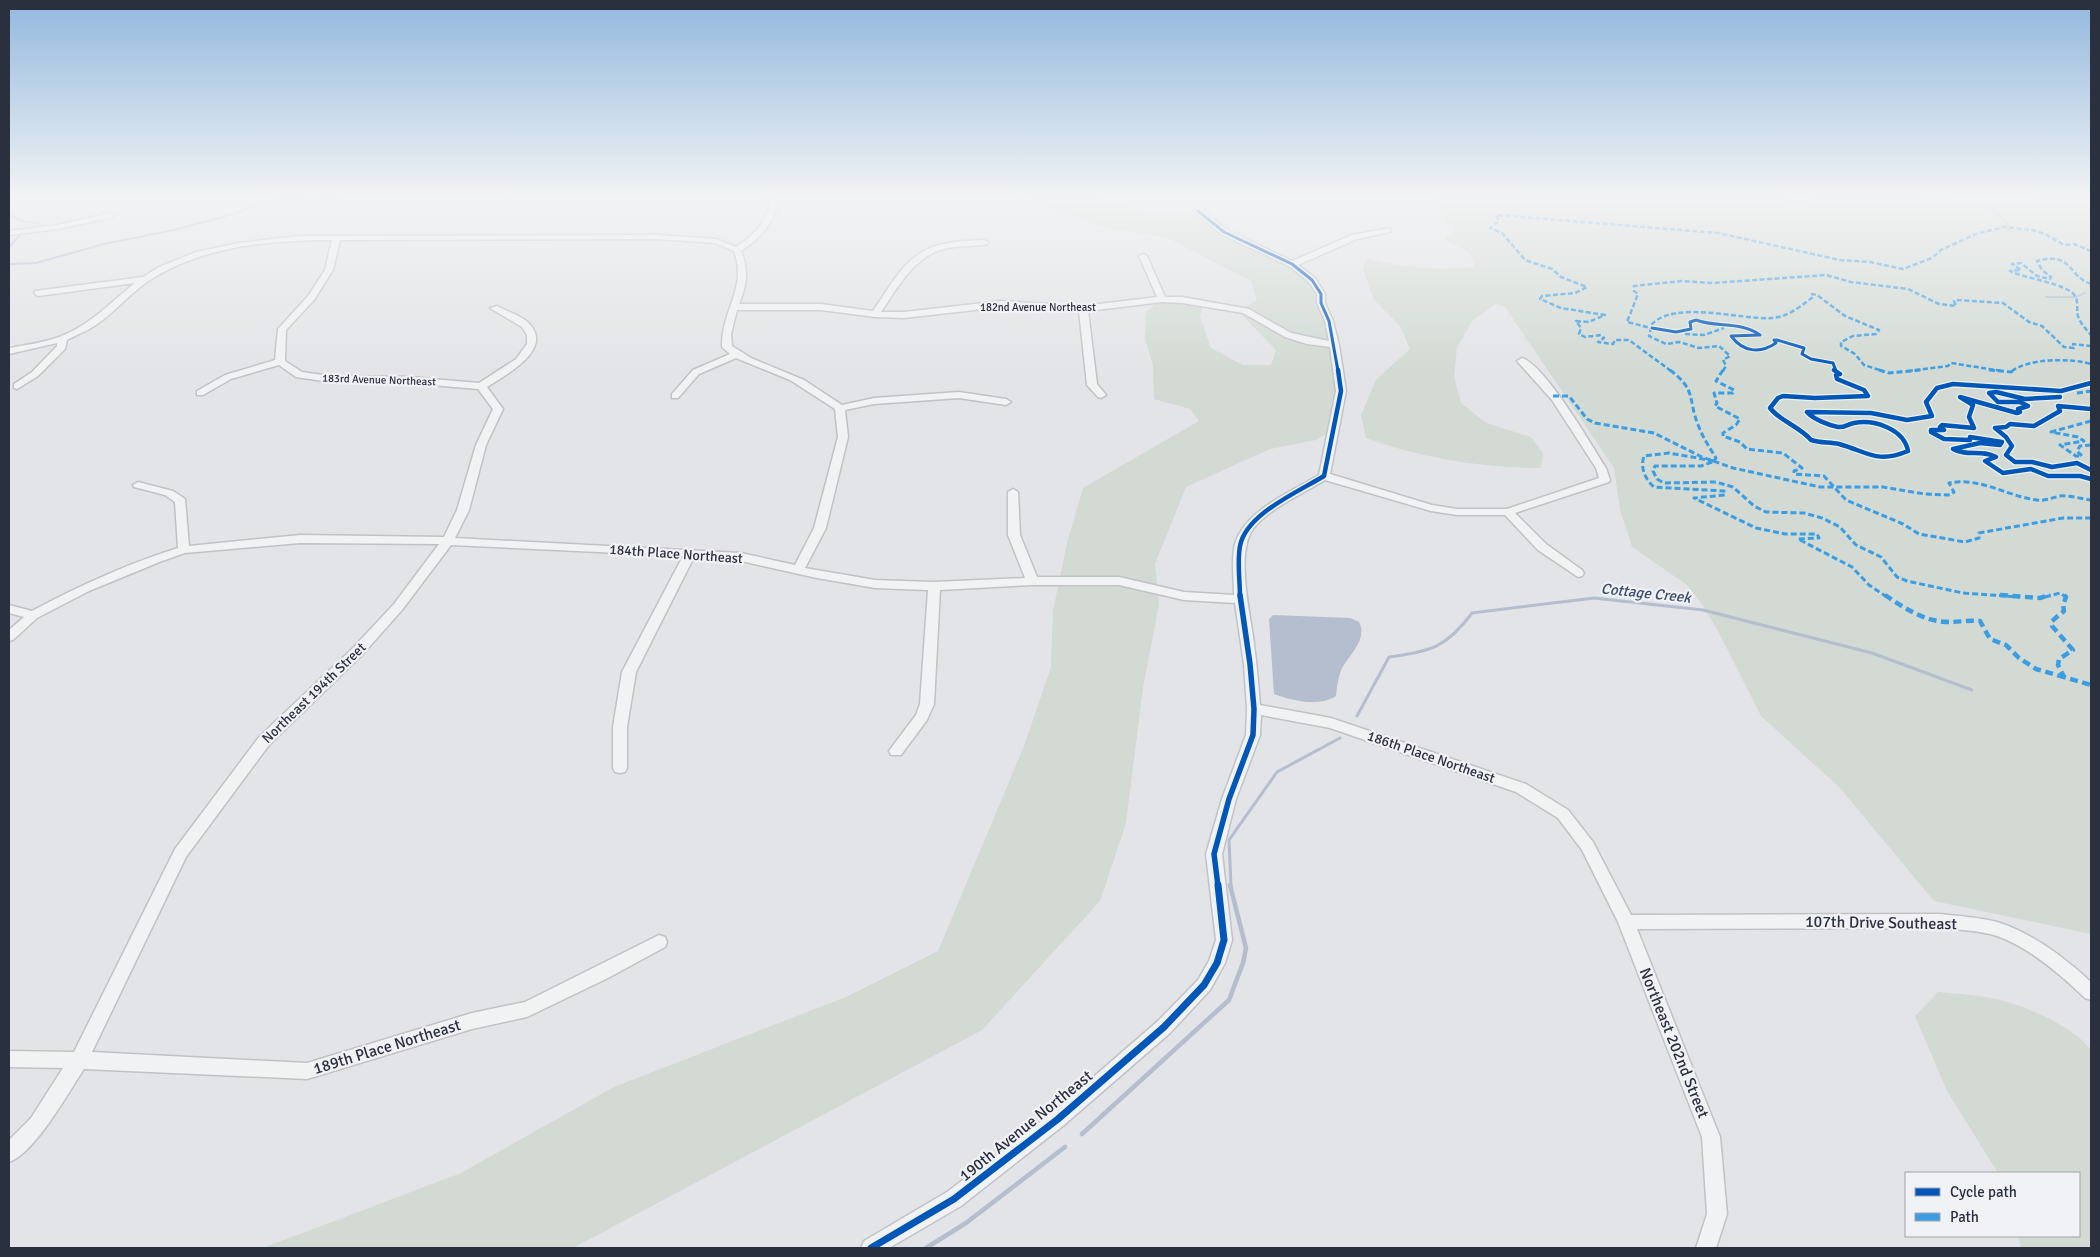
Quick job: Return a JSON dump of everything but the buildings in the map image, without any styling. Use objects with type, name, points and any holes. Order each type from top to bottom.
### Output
[{"type":"street","points":[[9,351],[62,338],[94,323],[145,279],[166,267],[206,254]]},
{"type":"street","points":[[200,393],[228,377],[280,362],[282,329],[311,298],[329,270],[333,254]]},
{"type":"street","points":[[739,254],[743,261],[743,280],[734,307],[725,325],[727,347],[735,354],[814,388],[840,408],[843,437],[820,528],[798,570]]},
{"type":"street","points":[[875,314],[925,254]]},
{"type":"street","points":[[1270,254],[1292,264],[1312,280],[1321,294],[1334,345],[1341,391],[1324,476],[1431,508],[1458,512],[1508,512],[1605,480],[1601,468],[1538,374],[1522,361]]},
{"type":"street","points":[[1292,264],[1317,254]]},
{"type":"street","points":[[1143,256],[1162,299]]},
{"type":"street","points":[[38,293],[145,279]]},
{"type":"street","name":"182nd Avenue Northeast","points":[[734,307],[821,307],[875,314],[931,313],[1001,304],[1083,309],[1162,299],[1197,301],[1246,311],[1288,335],[1307,341],[1334,345]]},
{"type":"street","points":[[481,386],[514,367],[532,344],[532,336],[525,325],[494,308]]},
{"type":"street","points":[[1083,309],[1092,385],[1101,396]]},
{"type":"street","points":[[17,386],[56,356],[62,347],[62,338]]},
{"type":"street","points":[[675,396],[696,372],[735,354]]},
{"type":"street","name":"183rd Avenue Northeast","points":[[280,362],[299,375],[330,379],[409,380],[481,386]]},
{"type":"street","name":"Northeast 194th Street","points":[[9,1153],[37,1124],[78,1060],[180,853],[264,741],[363,646],[398,607],[448,541],[462,510],[481,445],[498,409],[481,386]]},
{"type":"street","points":[[840,408],[874,401],[959,394],[1006,402]]},
{"type":"street","name":"190th Avenue Northeast","points":[[871,1248],[954,1199],[1051,1125],[1164,1027],[1204,985],[1217,963],[1224,940],[1214,854],[1229,799],[1253,735],[1254,709],[1246,629],[1240,600],[1240,546],[1246,529],[1259,516],[1324,476]]},
{"type":"street","points":[[138,485],[169,493],[180,501],[184,550]]},
{"type":"street","points":[[1013,492],[1012,521],[1017,547],[1030,566],[1032,581]]},
{"type":"street","points":[[1508,512],[1542,547],[1578,573]]},
{"type":"street","name":"184th Place Northeast","points":[[9,637],[34,615],[85,588],[184,550],[300,539],[448,541],[690,553],[741,557],[875,584],[934,586],[1032,581],[1119,581],[1184,596],[1240,600]]},
{"type":"street","points":[[620,768],[620,727],[630,672],[690,553]]},
{"type":"street","points":[[896,751],[922,717],[927,704],[934,586]]},
{"type":"street","points":[[9,609],[34,615]]},
{"type":"street","name":"186th Place Northeast","points":[[1254,709],[1331,723],[1521,788],[1563,814],[1588,846]]},
{"type":"street","name":"Northeast 202nd Street","points":[[1588,846],[1626,922],[1711,1137],[1717,1214],[1706,1248]]},
{"type":"street","name":"107th Drive Southeast","points":[[1626,922],[1939,921],[1997,929],[2015,937],[2052,961],[2091,993]]},
{"type":"street","name":"189th Place Northeast","points":[[9,1059],[78,1060],[307,1071],[472,1022],[527,1009],[602,973],[659,942]]},
{"type":"shaded area","points":[[1198,254],[1273,254],[1295,267],[1309,279],[1321,294],[1341,391],[1333,430],[1316,440],[1270,449],[1186,487],[1155,564],[1159,604],[1143,688],[1126,823],[1100,901],[982,1030],[573,1248],[263,1248],[461,1173],[614,1087],[846,997],[938,951],[1024,746],[1051,667],[1053,611],[1067,543],[1083,488],[1199,421],[1190,409],[1154,399],[1153,365],[1145,339],[1146,312],[1162,299],[1203,305],[1200,317],[1211,348],[1243,365],[1271,365],[1276,350],[1238,311],[1257,300],[1251,281]]},
{"type":"shaded area","points":[[1469,254],[2091,254],[2091,934],[1934,901],[1840,788],[1761,716],[1717,629],[1701,603],[1687,585],[1632,547],[1620,510],[1614,468],[1505,307],[1496,304],[1472,321],[1457,348],[1454,376],[1461,403],[1486,423],[1531,437],[1543,453],[1541,468],[1474,464],[1408,451],[1366,438],[1361,415],[1376,380],[1410,349],[1400,326],[1374,300],[1363,269],[1366,258],[1420,268],[1474,267],[1475,263]]},
{"type":"shaded area","points":[[1938,992],[1992,998],[2011,1003],[2050,1019],[2074,1033],[2091,1050],[2091,1248],[2021,1248],[2018,1237],[2080,1237],[2080,1172],[1997,1172],[1947,1091],[1915,1016]]},
{"type":"water","points":[[1273,615],[1350,618],[1359,622],[1361,628],[1360,640],[1342,668],[1336,696],[1322,701],[1306,702],[1274,694],[1269,619]]},
{"type":"waterway","points":[[9,264],[36,263],[69,254]]},
{"type":"waterway","points":[[2046,297],[2076,297],[2085,293]]},
{"type":"waterway","name":"Cottage Creek","points":[[1357,716],[1389,657],[1427,650],[1446,641],[1472,613],[1594,598],[1703,610],[1872,653],[1972,690]]},
{"type":"waterway","name":"Cottage Creek","points":[[1231,886],[1229,840],[1277,772],[1340,738]]},
{"type":"waterway","name":"Cottage Creek","points":[[1082,1134],[1229,1000],[1243,963],[1246,948],[1230,885]]},
{"type":"waterway","name":"Cottage Creek","points":[[926,1248],[966,1223],[1065,1147]]},
{"type":"marked path","points":[[1520,254],[1525,260],[1552,269],[1561,277],[1587,287],[1575,293],[1542,296],[1540,299],[1561,308],[1605,315],[1589,322],[1576,321],[1581,328],[1579,334],[1585,337],[1601,335],[1604,338],[1598,342],[1613,344],[1615,340],[1629,340],[1682,379],[1690,390],[1698,426],[1716,458],[1714,461]]},
{"type":"marked path","points":[[1813,254],[1840,260],[1870,262],[1903,269],[1932,258],[1937,254]]},
{"type":"marked path","points":[[2091,284],[2084,282],[2070,265],[2059,259],[2037,261],[2042,270],[2051,277],[2050,279],[2037,276],[2021,263],[2012,264],[2021,270],[2010,271],[2025,278],[2068,290],[2075,296],[2079,319],[2091,335]]},
{"type":"marked path","points":[[1655,329],[1632,325],[1627,322],[1638,294],[1634,291],[1634,286],[1681,281],[1713,283],[1826,275],[1851,282],[1908,289],[1939,304],[1956,306],[1954,301],[1956,300],[2003,303],[2029,322],[2042,326],[2059,340],[2064,347],[2074,348],[2073,344],[2091,346]]},
{"type":"marked path","points":[[2091,364],[2078,360],[2062,360],[2021,365],[2011,372],[1980,369],[1951,363],[1948,366],[1930,369],[1889,373],[1864,365],[1855,354],[1841,346],[1841,342],[1849,338],[1858,335],[1876,334],[1879,330],[1845,316],[1826,299],[1812,294],[1813,297],[1793,312],[1773,318],[1745,315],[1672,313],[1656,320],[1652,324],[1649,336],[1666,344],[1679,342],[1699,348],[1719,346],[1730,356],[1723,360],[1726,366],[1716,381],[1734,390],[1733,393],[1714,393],[1717,403],[1715,406],[1734,414],[1740,419],[1736,425],[1723,433],[1723,436],[1740,442],[1747,449],[1783,453],[1802,468],[1794,471],[1794,474],[1824,476],[1846,500],[1903,524],[1919,534],[1965,542],[1979,538],[1979,533],[2063,518],[2091,518]]},
{"type":"marked path","points":[[1685,334],[1704,335],[1724,328]]},
{"type":"marked path","points":[[2077,393],[2091,391]]},
{"type":"marked path","points":[[1553,396],[1569,396],[1587,419],[1595,423],[1654,433],[1702,457],[1733,468],[1820,487],[1883,487],[1925,494],[1950,495],[1954,492],[1949,483],[1961,481],[1976,482],[2038,500],[2050,500],[2060,496],[2091,500]]},
{"type":"marked path","points":[[2091,421],[2051,432],[2078,437],[2084,441],[2060,445],[2076,456],[2082,456],[2077,451],[2080,446],[2091,445]]},
{"type":"marked path","points":[[1714,461],[1660,452],[1644,456],[1641,464],[1647,481],[1654,487],[1724,491],[1725,495],[1694,498],[1756,528],[1785,534],[1817,534],[1819,538],[1798,539],[1852,567],[1869,585],[1907,610],[1929,619],[1947,622],[1980,621],[1990,639],[2006,645],[2019,658],[2036,669],[2064,677]]},
{"type":"marked path","points":[[1712,462],[1701,466],[1655,466],[1653,471],[1657,479],[1664,483],[1716,482],[1733,487],[1754,506],[1766,512],[1804,513],[1822,518],[1840,527],[1856,545],[1881,557],[1897,577],[1907,581],[1963,593],[2040,598],[2060,593],[2066,597],[2063,605],[2064,611],[2052,621],[2052,626],[2073,650],[2059,659],[2058,665],[2064,677],[2091,685]]},
{"type":"cycle path","points":[[871,1248],[954,1199],[1058,1119],[1164,1027],[1204,985],[1217,963],[1224,940],[1214,854],[1229,799],[1253,735],[1254,709],[1250,664],[1240,599],[1240,546],[1247,529],[1259,516],[1324,476],[1341,391],[1334,345],[1329,321],[1321,303],[1321,294],[1312,280],[1292,264],[1270,254]]},
{"type":"cycle path","points":[[1652,328],[1681,332],[1691,329],[1690,322],[1696,320],[1706,324],[1732,324],[1760,335],[1731,336],[1740,346],[1758,350],[1770,347],[1776,343],[1774,340],[1777,340],[1804,348],[1802,354],[1811,359],[1833,363],[1834,370],[1840,374],[1836,375],[1837,379],[1864,390],[1868,396],[1815,398],[1783,396],[1778,398],[1770,408],[1778,418],[1805,433],[1811,440],[1838,444],[1879,458],[1897,456],[1908,451],[1907,443],[1903,437],[1889,428],[1872,424],[1856,423],[1838,427],[1812,418],[1807,412],[1871,413],[1907,420],[1932,416],[1926,402],[1937,388],[1953,384],[2061,391],[2091,383]]},
{"type":"cycle path","points":[[2060,397],[2025,399],[1996,392],[1989,393],[1998,402],[2020,402],[2028,406],[2018,409],[2020,412],[2017,413],[1960,397],[1973,405],[1969,417],[1974,428],[1942,425],[1940,427],[1944,430],[1931,430],[1931,432],[1944,439],[1970,440],[1970,437],[1978,437],[2002,442],[2000,445],[1980,443],[1953,449],[1964,453],[1991,454],[1996,457],[1985,461],[2003,473],[2031,469],[2048,476],[2080,476],[2091,479]]},
{"type":"cycle path","points":[[2091,409],[2058,406],[2060,411],[2034,426],[2010,424],[2006,427],[1995,428],[2006,437],[2012,446],[2006,455],[2015,462],[2032,462],[2052,467],[2077,463],[2091,470]]}]
